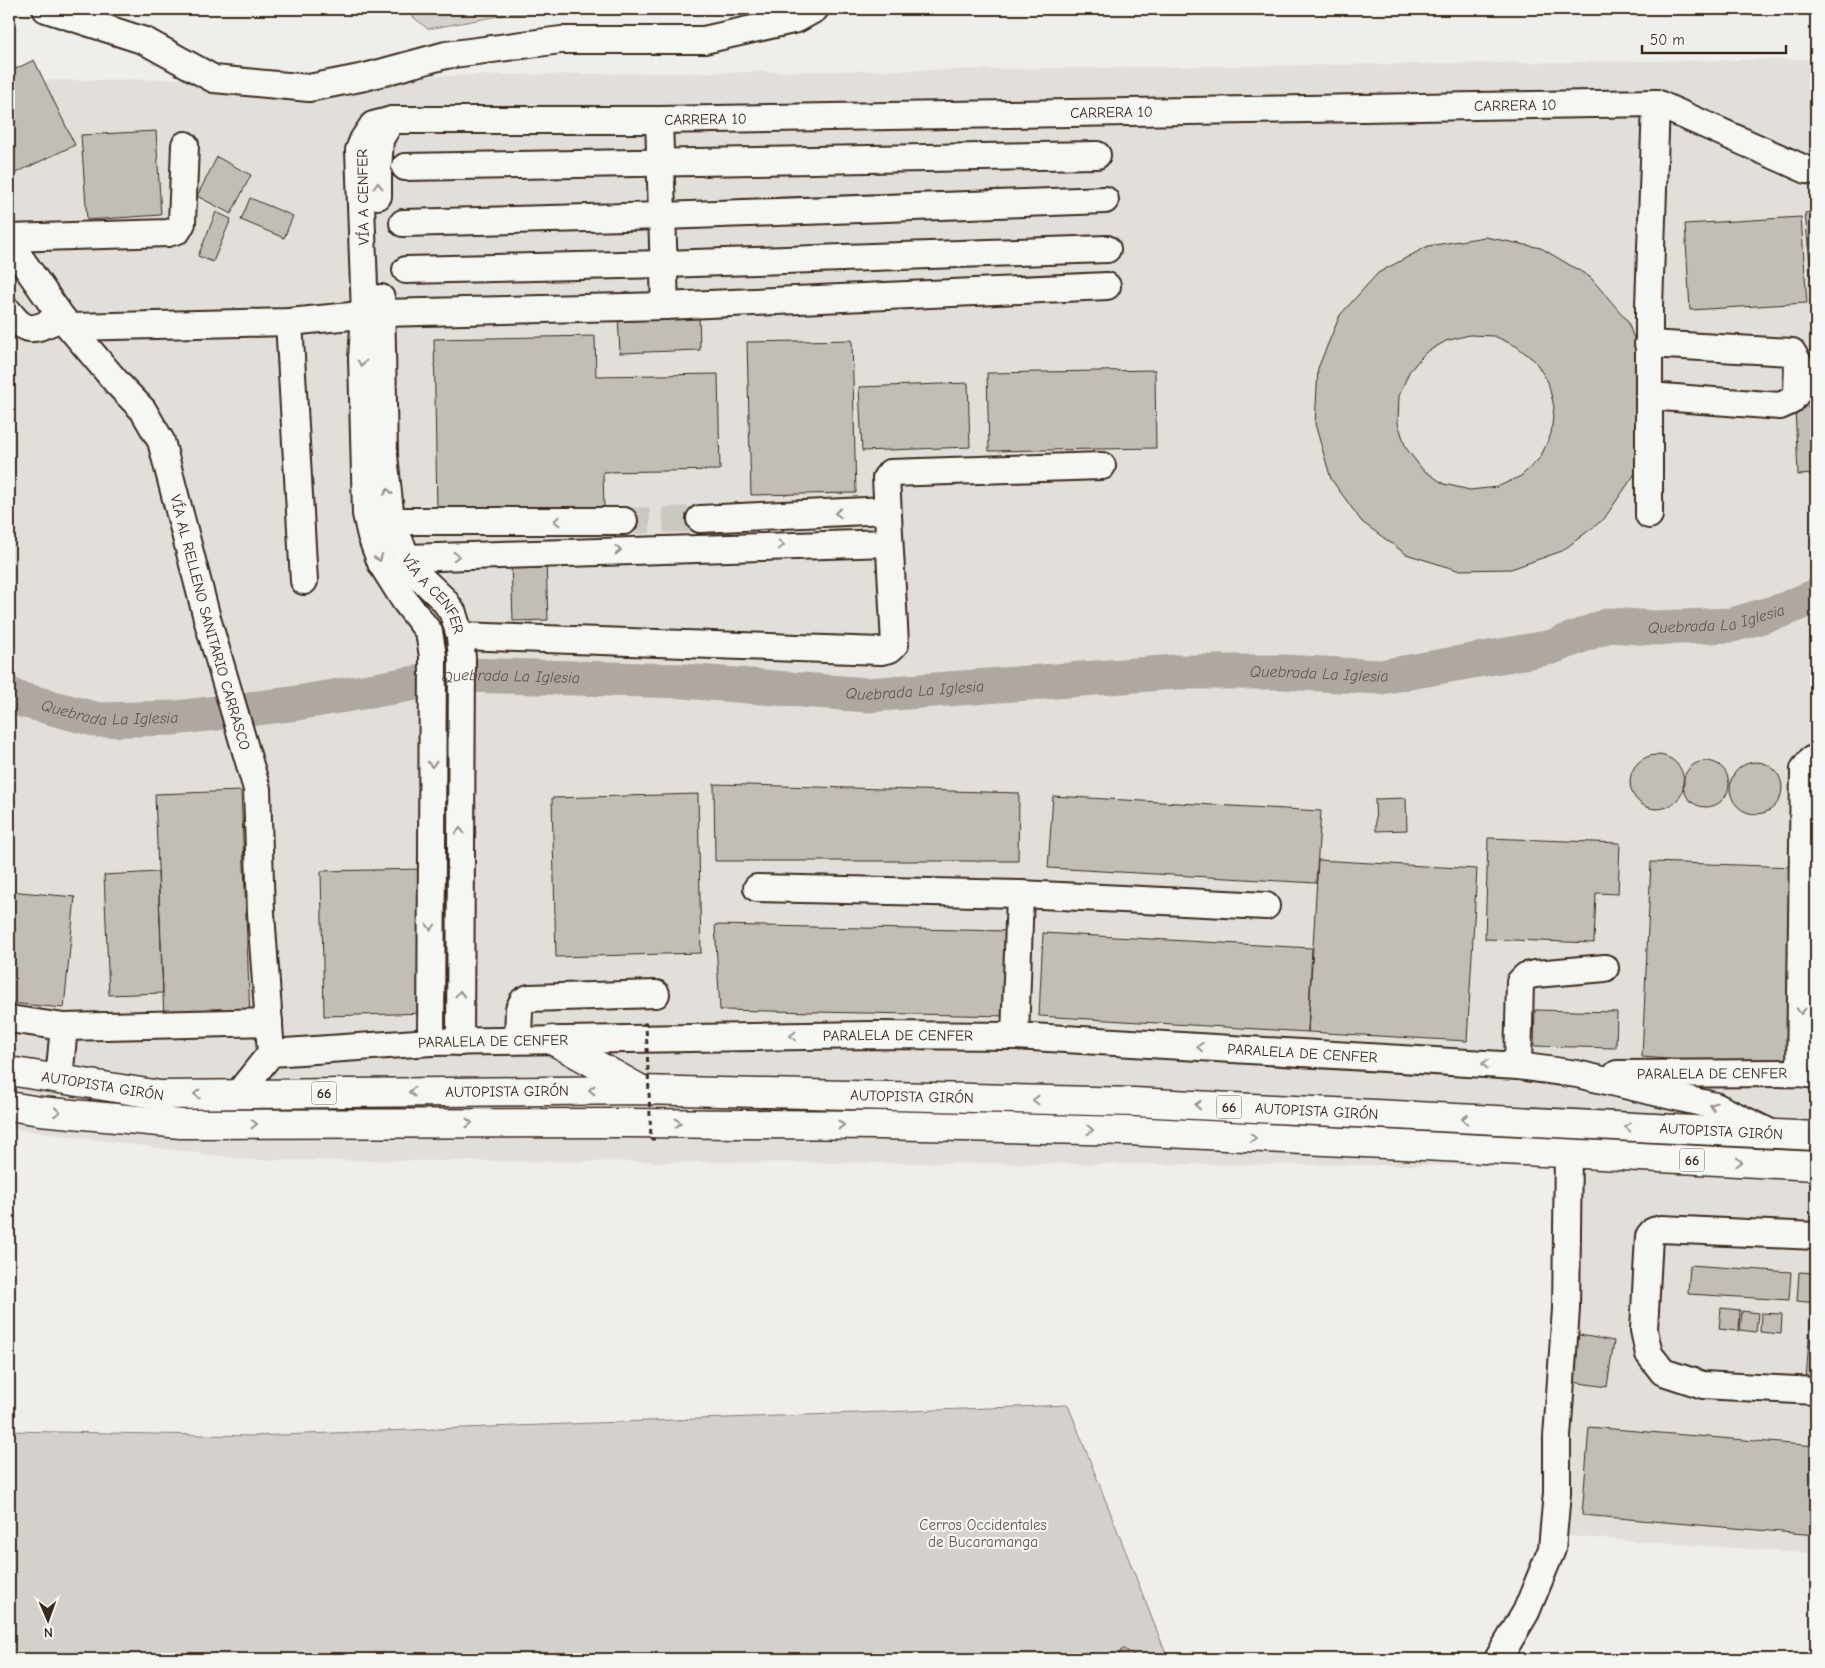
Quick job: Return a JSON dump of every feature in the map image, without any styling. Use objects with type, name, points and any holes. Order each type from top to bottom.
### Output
[{"type":"highway","points":[[552,1040],[641,1090]]},
{"type":"highway","name":"AUTOPISTA GIRÓN","points":[[9,1071],[160,1095],[641,1090],[1134,1102],[1816,1136]]},
{"type":"highway","name":"AUTOPISTA GIRÓN","points":[[9,1106],[40,1111],[181,1124],[639,1123],[878,1125],[1128,1132],[1816,1166]]},
{"type":"street","points":[[46,9],[145,42],[214,79],[309,88],[365,77],[446,55],[561,40],[704,40],[797,19],[815,9]]},
{"type":"street","points":[[1648,515],[1650,396],[1648,344],[1656,103]]},
{"type":"street","name":"CARRERA 10","points":[[392,120],[659,120],[1656,103],[1808,170],[1816,171]]},
{"type":"street","name":"VÍA A CENFER","points":[[392,120],[373,125],[359,150],[391,521],[407,558],[419,576],[444,600],[453,613],[461,648],[460,1042]]},
{"type":"street","points":[[659,120],[665,306]]},
{"type":"street","points":[[9,238],[168,233],[178,230],[182,223],[185,145]]},
{"type":"street","points":[[405,167],[1097,156]]},
{"type":"street","points":[[403,224],[1105,200]]},
{"type":"street","name":"VÍA AL RELLENO SANITARIO CARRASCO","points":[[9,242],[66,323],[143,410],[161,441],[208,622],[257,789],[261,913],[271,1053]]},
{"type":"street","points":[[406,270],[664,264],[1107,249]]},
{"type":"street","points":[[9,312],[18,324],[26,328],[66,323],[289,322],[373,313],[665,306],[1107,286]]},
{"type":"street","name":"VÍA A CENFER","points":[[373,313],[362,358],[368,521],[371,536],[381,563],[405,601],[429,632],[433,656],[431,1042]]},
{"type":"street","points":[[289,322],[304,581]]},
{"type":"street","points":[[1648,344],[1792,352],[1798,362],[1797,393],[1791,401],[1780,406],[1650,396]]},
{"type":"street","points":[[461,648],[881,651],[895,644],[886,478],[890,474],[896,472],[1102,466]]},
{"type":"street","points":[[700,519],[887,510]]},
{"type":"street","points":[[391,521],[624,521]]},
{"type":"street","points":[[407,558],[889,542]]},
{"type":"street","points":[[1808,1074],[1804,769],[1811,760],[1816,758]]},
{"type":"street","points":[[757,888],[1020,894],[1266,906]]},
{"type":"street","points":[[1016,1036],[1020,894]]},
{"type":"street","points":[[1518,1066],[1520,982],[1526,976],[1535,974],[1605,968]]},
{"type":"street","points":[[518,1040],[519,1009],[523,1000],[529,998],[656,994]]},
{"type":"street","points":[[9,1019],[64,1027],[269,1022]]},
{"type":"street","points":[[59,1079],[64,1027]]},
{"type":"street","name":"PARALELA DE CENFER","points":[[271,1053],[431,1042],[518,1040],[874,1035],[1016,1036],[1518,1066],[1577,1074],[1715,1106],[1773,1134]]},
{"type":"street","points":[[238,1094],[271,1053]]},
{"type":"street","name":"PARALELA DE CENFER","points":[[1577,1074],[1808,1074]]},
{"type":"street","points":[[1498,1659],[1526,1612],[1552,1549],[1557,1493],[1557,1437],[1566,1309],[1568,1154]]},
{"type":"street","points":[[1816,1236],[1661,1229],[1653,1231],[1649,1236],[1644,1330],[1649,1354],[1663,1372],[1703,1385],[1816,1391]]},
{"type":"path","points":[[643,1024],[646,1024],[651,1140],[655,1139]]},
{"type":"shaded area","points":[[1816,59],[1816,1554],[1565,1536],[1576,1166],[250,1160],[9,1128],[9,81]]},
{"type":"green space","points":[[403,9],[735,9],[510,14],[428,29]]},
{"type":"green space","name":"Cerros Occidentales de Bucaramanga","points":[[1068,1405],[1168,1659],[9,1659],[9,1431],[254,1436]]},
{"type":"building","points":[[34,60],[75,145],[9,176],[9,72]]},
{"type":"building","points":[[156,131],[161,215],[87,220],[81,135]]},
{"type":"building","points":[[217,157],[251,175],[231,214],[197,196]]},
{"type":"building","points":[[250,198],[293,216],[284,238],[241,220]]},
{"type":"building","points":[[1816,211],[1816,324],[1805,213]]},
{"type":"building","points":[[216,212],[231,219],[213,262],[198,256]]},
{"type":"building","points":[[1801,217],[1807,303],[1690,310],[1685,224]]},
{"type":"building","points":[[1485,237],[1541,248],[1590,277],[1627,320],[1646,370],[1649,423],[1634,475],[1604,519],[1562,551],[1511,569],[1457,570],[1406,554],[1362,522],[1331,479],[1315,424],[1318,368],[1340,315],[1378,273],[1428,246]],"holes":[[[1469,335],[1494,336],[1516,346],[1535,361],[1548,382],[1554,407],[1551,434],[1540,458],[1521,476],[1497,487],[1470,490],[1444,484],[1422,469],[1406,448],[1398,423],[1399,396],[1409,372],[1425,353],[1446,341]]]},
{"type":"building","points":[[699,313],[700,350],[620,353],[618,316]]},
{"type":"building","points":[[595,336],[596,376],[718,374],[720,470],[603,472],[604,507],[437,511],[434,339]]},
{"type":"building","points":[[852,340],[856,493],[751,495],[747,342]]},
{"type":"building","points":[[1155,370],[1156,448],[989,451],[987,373]]},
{"type":"building","points":[[968,383],[970,447],[862,451],[859,387]]},
{"type":"building","points":[[1816,406],[1816,474],[1798,475],[1795,407]]},
{"type":"building","points":[[546,560],[548,620],[513,621],[511,561]]},
{"type":"building","points":[[1657,755],[1667,757],[1676,763],[1682,772],[1684,782],[1682,792],[1676,801],[1667,807],[1657,809],[1647,807],[1638,801],[1632,792],[1630,782],[1632,772],[1638,763],[1647,757]]},
{"type":"building","points":[[1702,761],[1710,761],[1719,765],[1725,771],[1729,784],[1725,797],[1719,803],[1710,807],[1702,807],[1693,803],[1687,797],[1683,788],[1683,780],[1687,771],[1693,765]]},
{"type":"building","points":[[1756,762],[1766,764],[1774,770],[1780,778],[1782,788],[1780,798],[1774,806],[1766,812],[1756,814],[1746,812],[1738,806],[1732,798],[1730,788],[1732,778],[1738,770],[1746,764]]},
{"type":"building","points":[[714,784],[1019,793],[1018,861],[715,861]]},
{"type":"building","points":[[241,791],[250,1016],[164,1020],[155,794]]},
{"type":"building","points":[[698,794],[701,953],[556,957],[552,798]]},
{"type":"building","points":[[1053,796],[1321,811],[1316,883],[1048,868]]},
{"type":"building","points":[[1406,798],[1407,830],[1376,831],[1375,799]]},
{"type":"building","points":[[1488,838],[1620,843],[1618,894],[1596,893],[1594,943],[1485,939]]},
{"type":"building","points":[[1318,860],[1477,869],[1467,1041],[1308,1032]]},
{"type":"building","points":[[1651,862],[1796,867],[1786,1068],[1642,1057]]},
{"type":"building","points":[[425,869],[428,1013],[324,1016],[321,871]]},
{"type":"building","points":[[158,872],[163,993],[109,995],[104,875]]},
{"type":"building","points":[[9,891],[75,897],[64,1008],[9,1003]]},
{"type":"building","points":[[715,925],[1010,931],[1007,1016],[720,1010]]},
{"type":"building","points":[[1043,933],[1312,948],[1308,1032],[1039,1016]]},
{"type":"building","points":[[1535,1010],[1617,1012],[1616,1048],[1534,1046]]},
{"type":"building","points":[[1690,1265],[1791,1272],[1789,1300],[1688,1294]]},
{"type":"building","points":[[1799,1272],[1816,1273],[1816,1303],[1797,1301]]},
{"type":"building","points":[[1721,1308],[1740,1310],[1739,1331],[1719,1329]]},
{"type":"building","points":[[1811,1310],[1816,1311],[1816,1380],[1806,1380]]},
{"type":"building","points":[[1742,1311],[1758,1313],[1756,1332],[1740,1330]]},
{"type":"building","points":[[1761,1313],[1782,1314],[1781,1334],[1760,1332]]},
{"type":"building","points":[[1568,1333],[1614,1341],[1607,1387],[1565,1381]]},
{"type":"building","points":[[1589,1427],[1816,1446],[1816,1535],[1582,1515]]},
{"type":"building","points":[[1123,1648],[1138,1658],[1138,1659],[1116,1659]]},
{"type":"waterway","name":"Quebrada La Iglesia","points":[[9,694],[15,698],[98,720],[175,718],[291,704],[464,675],[683,681],[867,695],[1176,672],[1282,672],[1381,677],[1552,647],[1609,625],[1654,628],[1732,625],[1783,610],[1816,596]]},
{"type":"tunnel","points":[[624,521],[700,519]]}]
